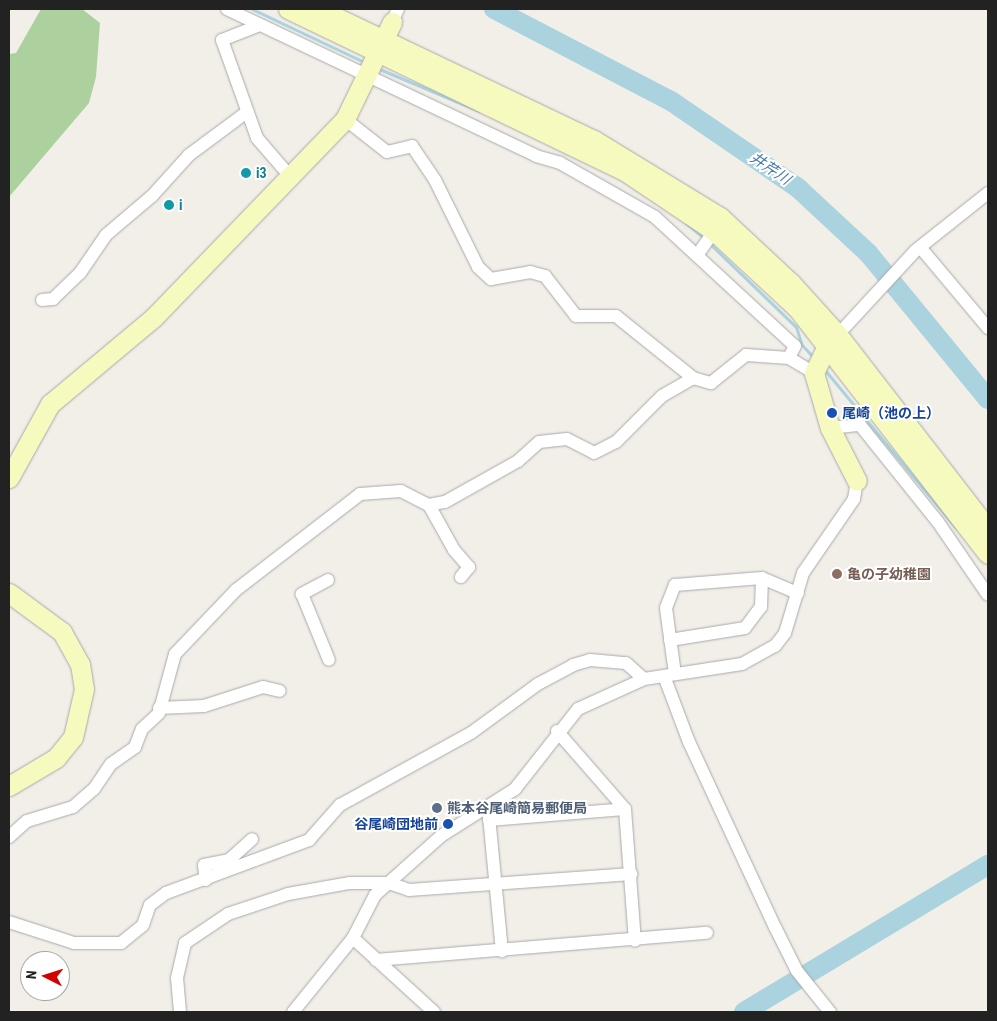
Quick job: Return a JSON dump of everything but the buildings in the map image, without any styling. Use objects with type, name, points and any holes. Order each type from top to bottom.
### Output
[{"type":"street","points":[[227,9],[260,25],[375,58],[594,140],[678,189],[752,246],[988,529]]},
{"type":"street","points":[[288,9],[655,217],[698,254],[795,346],[789,358]]},
{"type":"street","points":[[319,9],[375,58],[566,142],[626,172],[714,231],[832,340],[988,554]]},
{"type":"street","points":[[9,478],[50,404],[152,318],[288,174],[345,119],[395,15]]},
{"type":"street","points":[[260,25],[222,40],[257,138],[288,174]]},
{"type":"street","points":[[42,300],[53,299],[80,273],[106,235],[152,196],[189,155],[247,112]]},
{"type":"street","points":[[293,1012],[353,938],[374,895],[441,836],[515,790],[557,731],[595,698],[644,679],[742,664],[764,655],[785,633],[803,573],[854,499],[857,481],[830,428],[814,373],[789,358],[746,355],[711,383],[693,378],[616,316],[576,316],[545,276],[530,272],[491,279],[478,267],[435,180],[412,146],[386,152],[345,119]]},
{"type":"street","points":[[560,163],[566,142]]},
{"type":"street","points":[[814,373],[832,340],[917,249],[988,193]]},
{"type":"street","points":[[698,254],[714,231]]},
{"type":"street","points":[[917,249],[988,328]]},
{"type":"street","points":[[429,505],[445,502],[518,461],[539,442],[567,440],[594,453],[616,442],[662,396],[693,378]]},
{"type":"street","points":[[830,428],[860,426],[938,522],[988,595]]},
{"type":"street","points":[[9,837],[27,821],[73,807],[111,764],[135,747],[159,708],[175,654],[236,590],[360,494],[401,491],[429,505],[454,550],[470,567],[461,577]]},
{"type":"street","points":[[798,593],[762,578],[675,585],[666,608],[670,640],[670,675],[689,742],[796,971],[830,1012]]},
{"type":"street","points":[[670,640],[745,628],[761,607],[762,578]]},
{"type":"street","points":[[328,580],[302,594],[329,660]]},
{"type":"street","points":[[9,593],[62,632],[80,664],[84,689],[73,737],[56,758],[9,786]]},
{"type":"street","points":[[9,922],[74,943],[110,946],[143,925],[150,905],[166,893],[206,880],[309,840],[340,805],[472,734],[538,684],[573,664],[590,660],[626,663],[644,679]]},
{"type":"street","points":[[159,708],[204,706],[263,687],[280,691]]},
{"type":"street","points":[[557,731],[625,809],[635,941]]},
{"type":"street","points":[[488,806],[502,951]]},
{"type":"street","points":[[489,820],[625,809]]},
{"type":"street","points":[[206,880],[204,866],[229,860],[252,840]]},
{"type":"street","points":[[180,1012],[177,978],[186,942],[228,914],[288,894],[350,883],[389,883],[408,890],[631,874]]},
{"type":"street","points":[[376,960],[635,941],[707,933]]},
{"type":"street","points":[[353,938],[434,1012]]},
{"type":"green space","points":[[41,9],[82,9],[100,23],[96,77],[89,103],[9,197],[9,54],[16,53]]},
{"type":"waterway","points":[[252,9],[364,62]]},
{"type":"waterway","name":"井芹川","points":[[494,9],[671,101],[798,188],[868,253],[988,399]]},
{"type":"waterway","points":[[377,68],[479,111]]},
{"type":"waterway","points":[[686,223],[705,239]]},
{"type":"waterway","points":[[709,243],[796,327],[802,345],[815,359]]},
{"type":"waterway","points":[[824,369],[956,528]]},
{"type":"waterway","points":[[744,1012],[988,865]]},
{"type":"place","name":"i3","points":[[246,173]]},
{"type":"place","name":"i","points":[[169,205]]},
{"type":"place","name":"尾崎（池の上）","points":[[832,413]]},
{"type":"place","name":"亀の子幼稚園","points":[[837,574]]},
{"type":"place","name":"熊本谷尾崎簡易郵便局","points":[[437,808]]},
{"type":"place","name":"谷尾崎団地前","points":[[448,824]]}]
